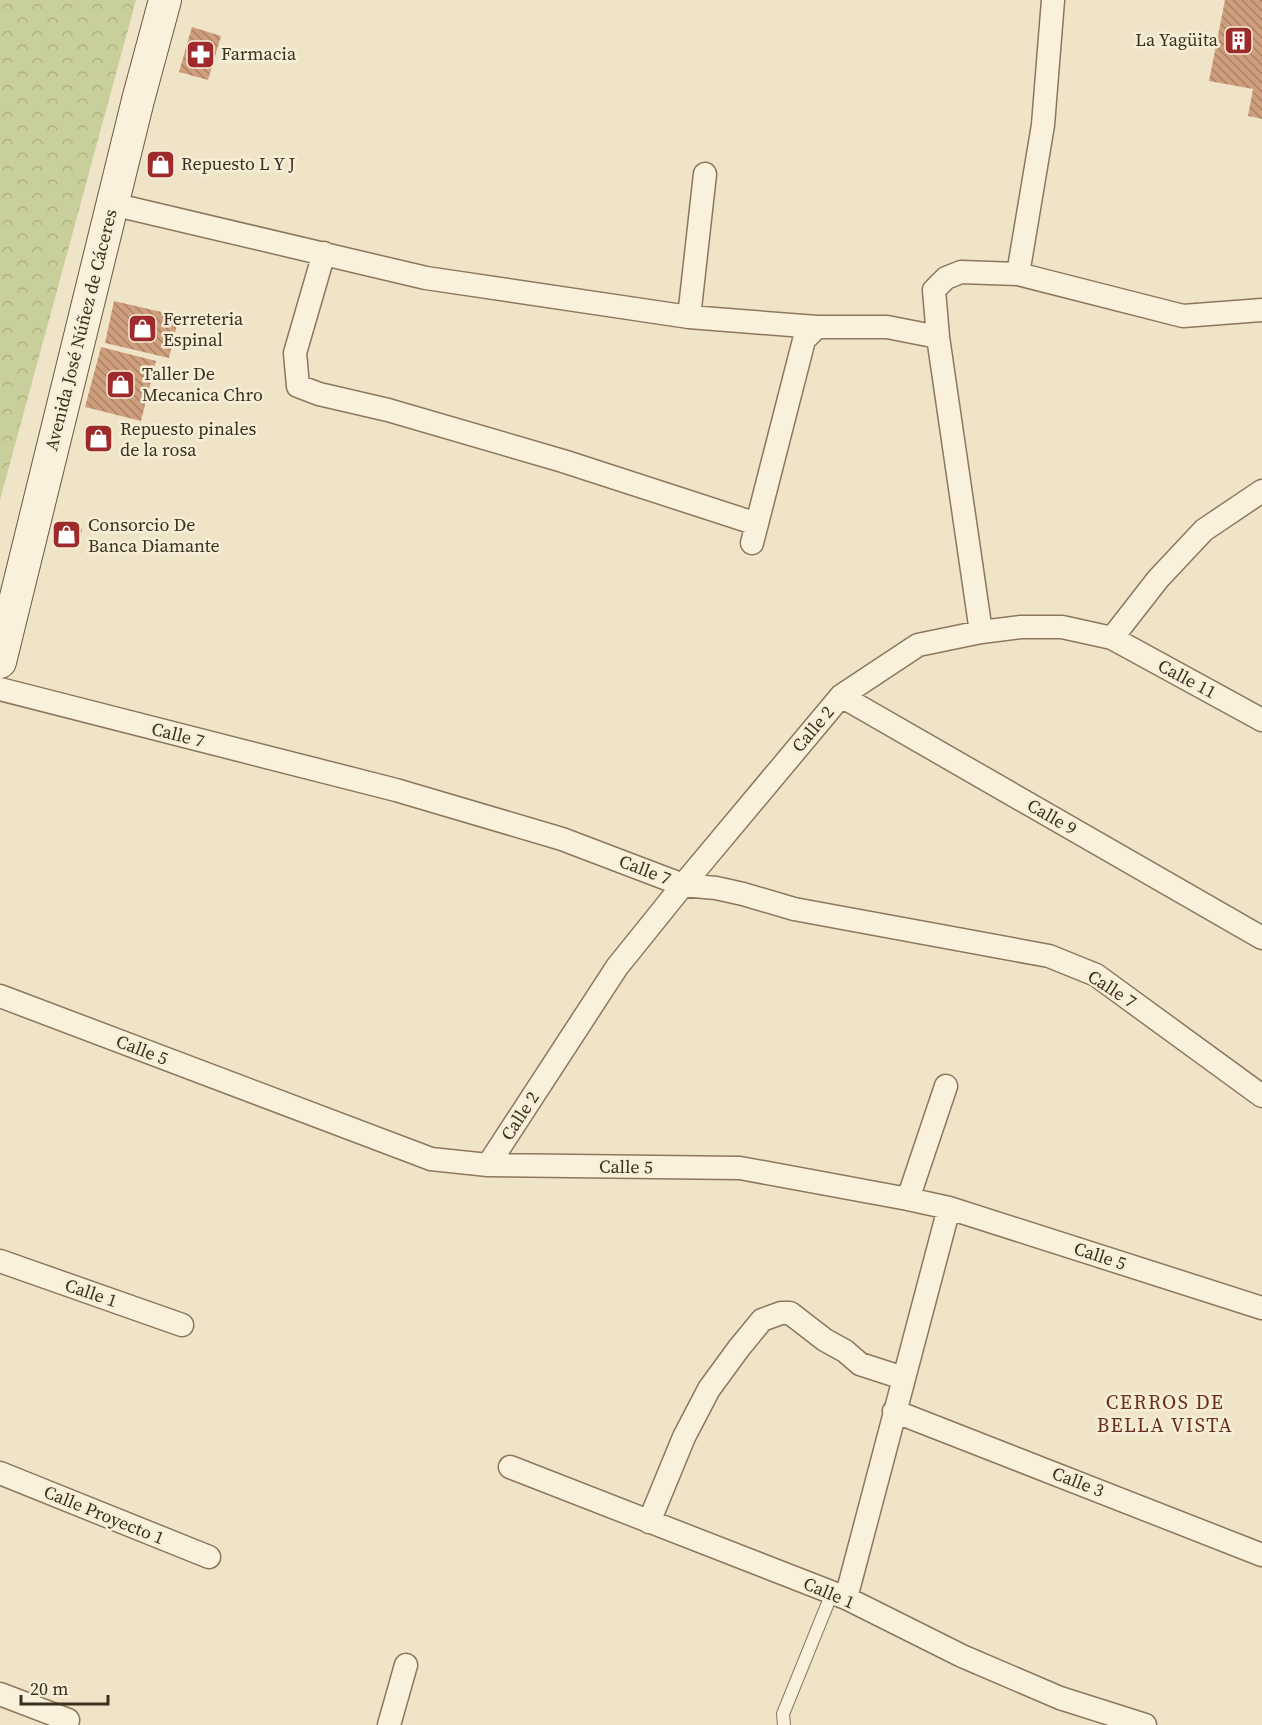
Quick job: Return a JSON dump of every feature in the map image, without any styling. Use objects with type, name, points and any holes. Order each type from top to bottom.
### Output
[{"type":"main road","name":"Avenida José Núñez de Cáceres","points":[[0,662],[112,204],[165,0]]},
{"type":"street","points":[[1018,274],[1043,125],[1053,0]]},
{"type":"street","points":[[689,317],[705,174]]},
{"type":"street","points":[[112,204],[426,278],[689,317],[818,327],[887,327],[938,337]]},
{"type":"street","points":[[324,254],[295,353],[298,386],[319,394],[388,410],[563,461],[755,534],[804,340],[818,327]]},
{"type":"street","points":[[981,632],[938,337],[934,290],[946,278],[961,272],[1018,274],[1183,316],[1262,310]]},
{"type":"street","points":[[1112,638],[1158,579],[1204,531],[1262,490]]},
{"type":"street","name":"Calle 2","points":[[488,1165],[617,967],[841,696],[918,645],[981,632],[1021,627],[1062,627],[1112,638]]},
{"type":"street","name":"Calle 11","points":[[1112,638],[1262,720]]},
{"type":"street","name":"Calle 7","points":[[0,689],[418,797],[562,838],[683,885],[725,890],[794,909],[1049,956],[1096,975],[1262,1096]]},
{"type":"street","name":"Calle 9","points":[[841,696],[1262,938]]},
{"type":"street","name":"Calle 5","points":[[0,996],[431,1159],[488,1165],[741,1168],[908,1199],[949,1209],[1262,1308]]},
{"type":"street","points":[[908,1199],[946,1086]]},
{"type":"street","points":[[839,1595],[894,1411],[949,1209]]},
{"type":"street","name":"Calle 1","points":[[0,1261],[182,1325]]},
{"type":"street","points":[[650,1522],[684,1437],[709,1389],[762,1320],[781,1313],[790,1313],[860,1364],[903,1378]]},
{"type":"street","name":"Calle 3","points":[[894,1411],[1262,1555]]},
{"type":"street","name":"Calle 1","points":[[510,1467],[839,1595],[973,1661],[1060,1698],[1133,1724]]},
{"type":"street","name":"Calle Proyecto 1","points":[[0,1473],[209,1557]]},
{"type":"street","points":[[388,1725],[406,1665]]},
{"type":"street","points":[[0,1694],[68,1720]]},
{"type":"lane","points":[[784,1725],[783,1714],[839,1595]]},
{"type":"green space","points":[[0,0],[136,0],[0,500]]},
{"type":"building","name":"La Yagüita","points":[[1225,0],[1262,0],[1262,119],[1248,116],[1253,89],[1209,81]]},
{"type":"building","name":"Farmacia","points":[[192,27],[221,36],[208,80],[179,72]]},
{"type":"building","name":"Ferreteria Espinal","points":[[114,301],[179,316],[169,358],[105,343]]},
{"type":"building","name":"Taller De Mecanica Chro","points":[[101,347],[156,361],[141,421],[85,407]]},
{"type":"building","name":"Consorcio De Banca Diamante","points":[[57,523],[82,529],[78,548],[52,542]]},
{"type":"place","name":"La Yagüita","points":[[1239,40]]},
{"type":"place","name":"Farmacia","points":[[200,54]]},
{"type":"place","name":"Repuesto L Y J","points":[[160,164]]},
{"type":"place","name":"Ferreteria Espinal","points":[[142,329]]},
{"type":"place","name":"Taller De Mecanica Chro","points":[[121,384]]},
{"type":"place","name":"Repuesto pinales de la rosa","points":[[99,439]]},
{"type":"place","name":"Consorcio De Banca Diamante","points":[[67,535]]},
{"type":"district","name":"CERROS DE BELLA VISTA","points":[[1165,1414]]}]
